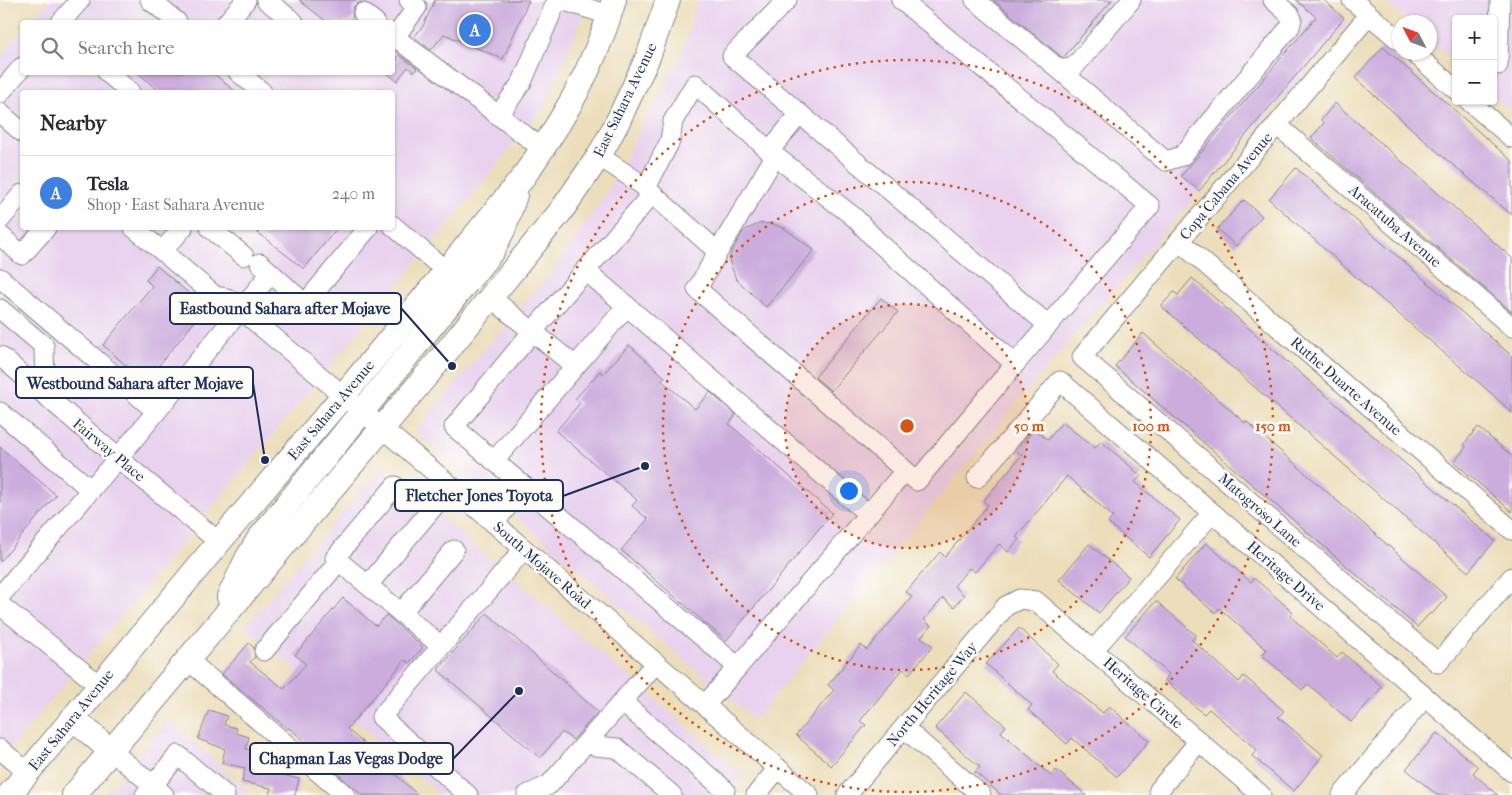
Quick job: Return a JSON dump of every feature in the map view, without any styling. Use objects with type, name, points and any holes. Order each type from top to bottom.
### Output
[{"type":"main road","name":"East Sahara Avenue","points":[[74,795],[382,428],[561,211],[600,156],[617,123],[648,57],[668,0]]},
{"type":"main road","points":[[648,57],[685,0]]},
{"type":"main road","name":"East Sahara Avenue","points":[[9,795],[521,180],[543,149],[572,101],[596,52],[611,8]]},
{"type":"main road","points":[[216,625],[247,559],[259,539],[492,251],[503,230],[521,180]]},
{"type":"main road","points":[[73,718],[111,751]]},
{"type":"street","points":[[63,20],[80,0]]},
{"type":"street","points":[[150,0],[175,20]]},
{"type":"street","points":[[229,20],[246,0]]},
{"type":"street","points":[[266,0],[291,20]]},
{"type":"street","points":[[499,115],[522,82],[559,0],[611,8]]},
{"type":"street","points":[[787,0],[732,56],[1048,325]]},
{"type":"street","points":[[800,114],[772,153],[697,289],[918,482],[1015,364],[1150,206],[901,0]]},
{"type":"street","points":[[975,0],[1166,161],[1182,156],[1290,27],[1292,19],[1290,15],[1273,0]]},
{"type":"street","points":[[1060,70],[1074,66],[1131,0]]},
{"type":"street","points":[[1352,0],[1392,34]]},
{"type":"street","points":[[1498,65],[1500,0]]},
{"type":"street","points":[[395,34],[416,2]]},
{"type":"street","name":"Copa Cabana Avenue","points":[[1082,357],[1369,15]]},
{"type":"street","points":[[395,37],[543,149]]},
{"type":"street","points":[[1422,60],[1452,86]]},
{"type":"street","points":[[0,93],[20,69]]},
{"type":"street","points":[[110,75],[128,90]]},
{"type":"street","points":[[242,75],[260,90]]},
{"type":"street","points":[[738,667],[454,427],[649,191],[670,141],[673,121],[695,84],[772,153],[854,217],[876,240],[1015,364]]},
{"type":"street","points":[[1474,105],[1512,138]]},
{"type":"street","points":[[0,113],[20,130]]},
{"type":"street","name":"Aracatuba Avenue","points":[[1277,125],[1512,327]]},
{"type":"street","points":[[600,156],[649,191],[718,252]]},
{"type":"street","points":[[0,220],[20,196]]},
{"type":"street","points":[[395,228],[446,270]]},
{"type":"street","points":[[0,236],[22,255],[44,230]]},
{"type":"street","name":"South Mojave Road","points":[[136,230],[215,296],[234,304],[382,428],[810,795]]},
{"type":"street","points":[[162,251],[181,230]]},
{"type":"street","points":[[213,230],[258,264],[305,304],[366,230]]},
{"type":"street","name":"Ruthe Duarte Avenue","points":[[1179,241],[1512,530]]},
{"type":"street","points":[[0,596],[156,412],[234,304],[258,264]]},
{"type":"street","points":[[585,270],[868,514]]},
{"type":"street","points":[[0,278],[156,412]]},
{"type":"street","points":[[490,297],[575,366]]},
{"type":"street","points":[[494,461],[627,306]]},
{"type":"street","points":[[0,309],[44,346],[45,395]]},
{"type":"street","name":"Fairway Place","points":[[0,356],[219,542]]},
{"type":"street","name":"Matogroso Lane","points":[[1082,357],[1438,663],[1512,577]]},
{"type":"street","name":"Heritage Drive","points":[[977,478],[1060,381],[1512,772]]},
{"type":"street","points":[[0,412],[91,490]]},
{"type":"street","points":[[705,705],[905,471]]},
{"type":"street","points":[[395,486],[335,558],[441,646]]},
{"type":"street","points":[[368,585],[451,486]]},
{"type":"street","points":[[494,523],[524,486]]},
{"type":"street","points":[[1094,651],[1212,512]]},
{"type":"street","points":[[468,795],[381,718],[524,549]]},
{"type":"street","points":[[401,613],[454,550]]},
{"type":"street","points":[[264,651],[339,561]]},
{"type":"street","name":"Heritage Circle","points":[[1020,599],[1036,601],[1262,795]]},
{"type":"street","name":"North Heritage Way","points":[[847,795],[1006,606],[1020,599]]},
{"type":"street","points":[[0,605],[99,685]]},
{"type":"street","points":[[187,660],[344,795]]},
{"type":"street","points":[[527,795],[549,785],[656,663]]},
{"type":"street","points":[[1342,795],[1426,697]]},
{"type":"street","points":[[622,702],[725,790]]},
{"type":"street","points":[[904,728],[981,795]]},
{"type":"street","points":[[588,741],[595,746],[617,748],[672,795]]},
{"type":"street","points":[[1159,790],[1199,741]]},
{"type":"street","points":[[0,749],[28,773]]},
{"type":"street","points":[[111,751],[154,792],[178,755],[225,795]]},
{"type":"street","points":[[756,795],[778,768]]},
{"type":"shaded area","points":[[49,0],[589,0],[547,103],[0,761],[0,57],[20,33],[20,75],[395,75],[395,20],[32,20]]},
{"type":"shaded area","points":[[701,0],[1320,0],[1348,24],[1023,395],[755,720],[415,431],[553,270],[603,198],[682,53],[697,2]]},
{"type":"shaded area","points":[[1383,0],[1512,0],[1512,113],[1497,100],[1497,15],[1452,15],[1452,60],[1437,47],[1437,15],[1401,15]]},
{"type":"shaded area","points":[[382,466],[744,776],[729,795],[441,795],[245,626]]},
{"type":"shaded area","points":[[168,719],[252,795],[105,795]]},
{"type":"building","points":[[299,0],[367,0],[354,6],[352,11],[353,17],[350,20],[324,20]]},
{"type":"building","points":[[435,0],[529,0],[503,59],[444,34],[431,50],[414,37],[423,26]]},
{"type":"building","points":[[993,0],[1112,0],[1063,58]]},
{"type":"building","points":[[1296,0],[1324,0],[1344,18],[1199,191],[1181,176],[1316,17]]},
{"type":"building","points":[[1383,47],[1392,55],[1392,60],[1398,60],[1512,161],[1512,215],[1439,153],[1355,78]]},
{"type":"building","points":[[399,55],[417,68],[414,72],[408,67],[397,81],[390,75],[395,75]]},
{"type":"building","points":[[140,75],[216,75],[234,90],[158,90]]},
{"type":"building","points":[[1335,103],[1512,258],[1512,312],[1311,138],[1324,123],[1321,120]]},
{"type":"building","points":[[1296,168],[1512,356],[1512,413],[1269,199]]},
{"type":"building","points":[[1244,200],[1262,216],[1236,246],[1217,229]]},
{"type":"building","points":[[761,223],[784,228],[814,250],[766,307],[736,279],[729,260],[743,232]]},
{"type":"building","points":[[255,230],[335,230],[304,269]]},
{"type":"building","points":[[157,266],[206,308],[145,382],[103,345],[152,286],[146,280]]},
{"type":"building","points":[[1192,278],[1495,541],[1468,572],[1161,306],[1174,292],[1178,295]]},
{"type":"building","points":[[881,298],[898,312],[831,391],[815,377]]},
{"type":"building","points":[[1143,333],[1447,597],[1432,614],[1430,613],[1417,627],[1115,366]]},
{"type":"building","points":[[629,345],[665,377],[661,380],[695,409],[710,392],[736,415],[729,424],[832,513],[726,641],[621,550],[648,519],[632,506],[637,500],[556,431],[580,403],[575,399],[600,371],[603,374]]},
{"type":"building","points":[[1062,422],[1095,448],[1101,441],[1141,476],[1135,482],[1180,520],[1149,557],[1108,523],[1113,517],[1067,476],[1016,537],[1019,539],[1008,552],[999,544],[975,572],[969,568],[954,586],[964,595],[954,607],[943,598],[924,620],[931,626],[921,637],[933,646],[909,674],[903,669],[860,721],[866,725],[831,766],[796,735],[834,690],[828,685],[861,645],[867,650],[912,597],[906,592],[940,552],[945,557],[988,505],[983,501],[1022,455],[1017,451],[1034,429],[1048,440]]},
{"type":"building","points":[[1478,427],[1512,456],[1512,512],[1454,462],[1466,447],[1464,444]]},
{"type":"building","points":[[0,447],[56,495],[0,562]]},
{"type":"building","points":[[1206,543],[1251,582],[1254,578],[1293,612],[1290,616],[1337,658],[1342,652],[1382,687],[1351,722],[1308,684],[1302,690],[1262,655],[1267,650],[1219,608],[1215,613],[1175,579]]},
{"type":"building","points":[[1089,544],[1129,577],[1099,613],[1059,580]]},
{"type":"building","points":[[343,598],[376,626],[386,615],[423,647],[409,663],[405,660],[347,729],[418,795],[362,795],[329,766],[331,763],[222,674],[249,643],[254,648],[255,657],[250,662],[284,689],[306,664],[295,655]]},
{"type":"building","points":[[1156,601],[1196,635],[1192,640],[1239,682],[1244,676],[1284,711],[1278,717],[1323,755],[1294,791],[1252,756],[1257,750],[1209,709],[1204,714],[1165,680],[1169,674],[1125,636]]},
{"type":"building","points":[[487,613],[598,712],[573,740],[562,732],[540,758],[438,670]]},
{"type":"building","points":[[1019,628],[1058,664],[1052,671],[1103,713],[1109,706],[1149,741],[1117,777],[1072,738],[1067,744],[1028,710],[1032,705],[986,664]]},
{"type":"building","points":[[966,692],[1006,726],[1001,732],[1051,776],[1056,770],[1086,795],[1001,795],[975,772],[980,767],[935,728]]},
{"type":"building","points":[[209,710],[227,716],[224,725],[237,728],[236,733],[249,737],[246,749],[270,755],[267,771],[299,779],[295,795],[269,795],[271,788],[242,782],[245,768],[222,763],[225,749],[198,739]]},
{"type":"building","points":[[1437,733],[1478,767],[1473,773],[1498,795],[1437,795],[1406,769]]},
{"type":"place","name":"Tesla","points":[[475,30]]},
{"type":"place","name":"Eastbound Sahara after Mojave","points":[[452,366]]},
{"type":"place","name":"Westbound Sahara after Mojave","points":[[265,460]]},
{"type":"place","name":"Fletcher Jones Toyota","points":[[645,466]]},
{"type":"place","name":"Chapman Las Vegas Dodge","points":[[519,691]]}]
